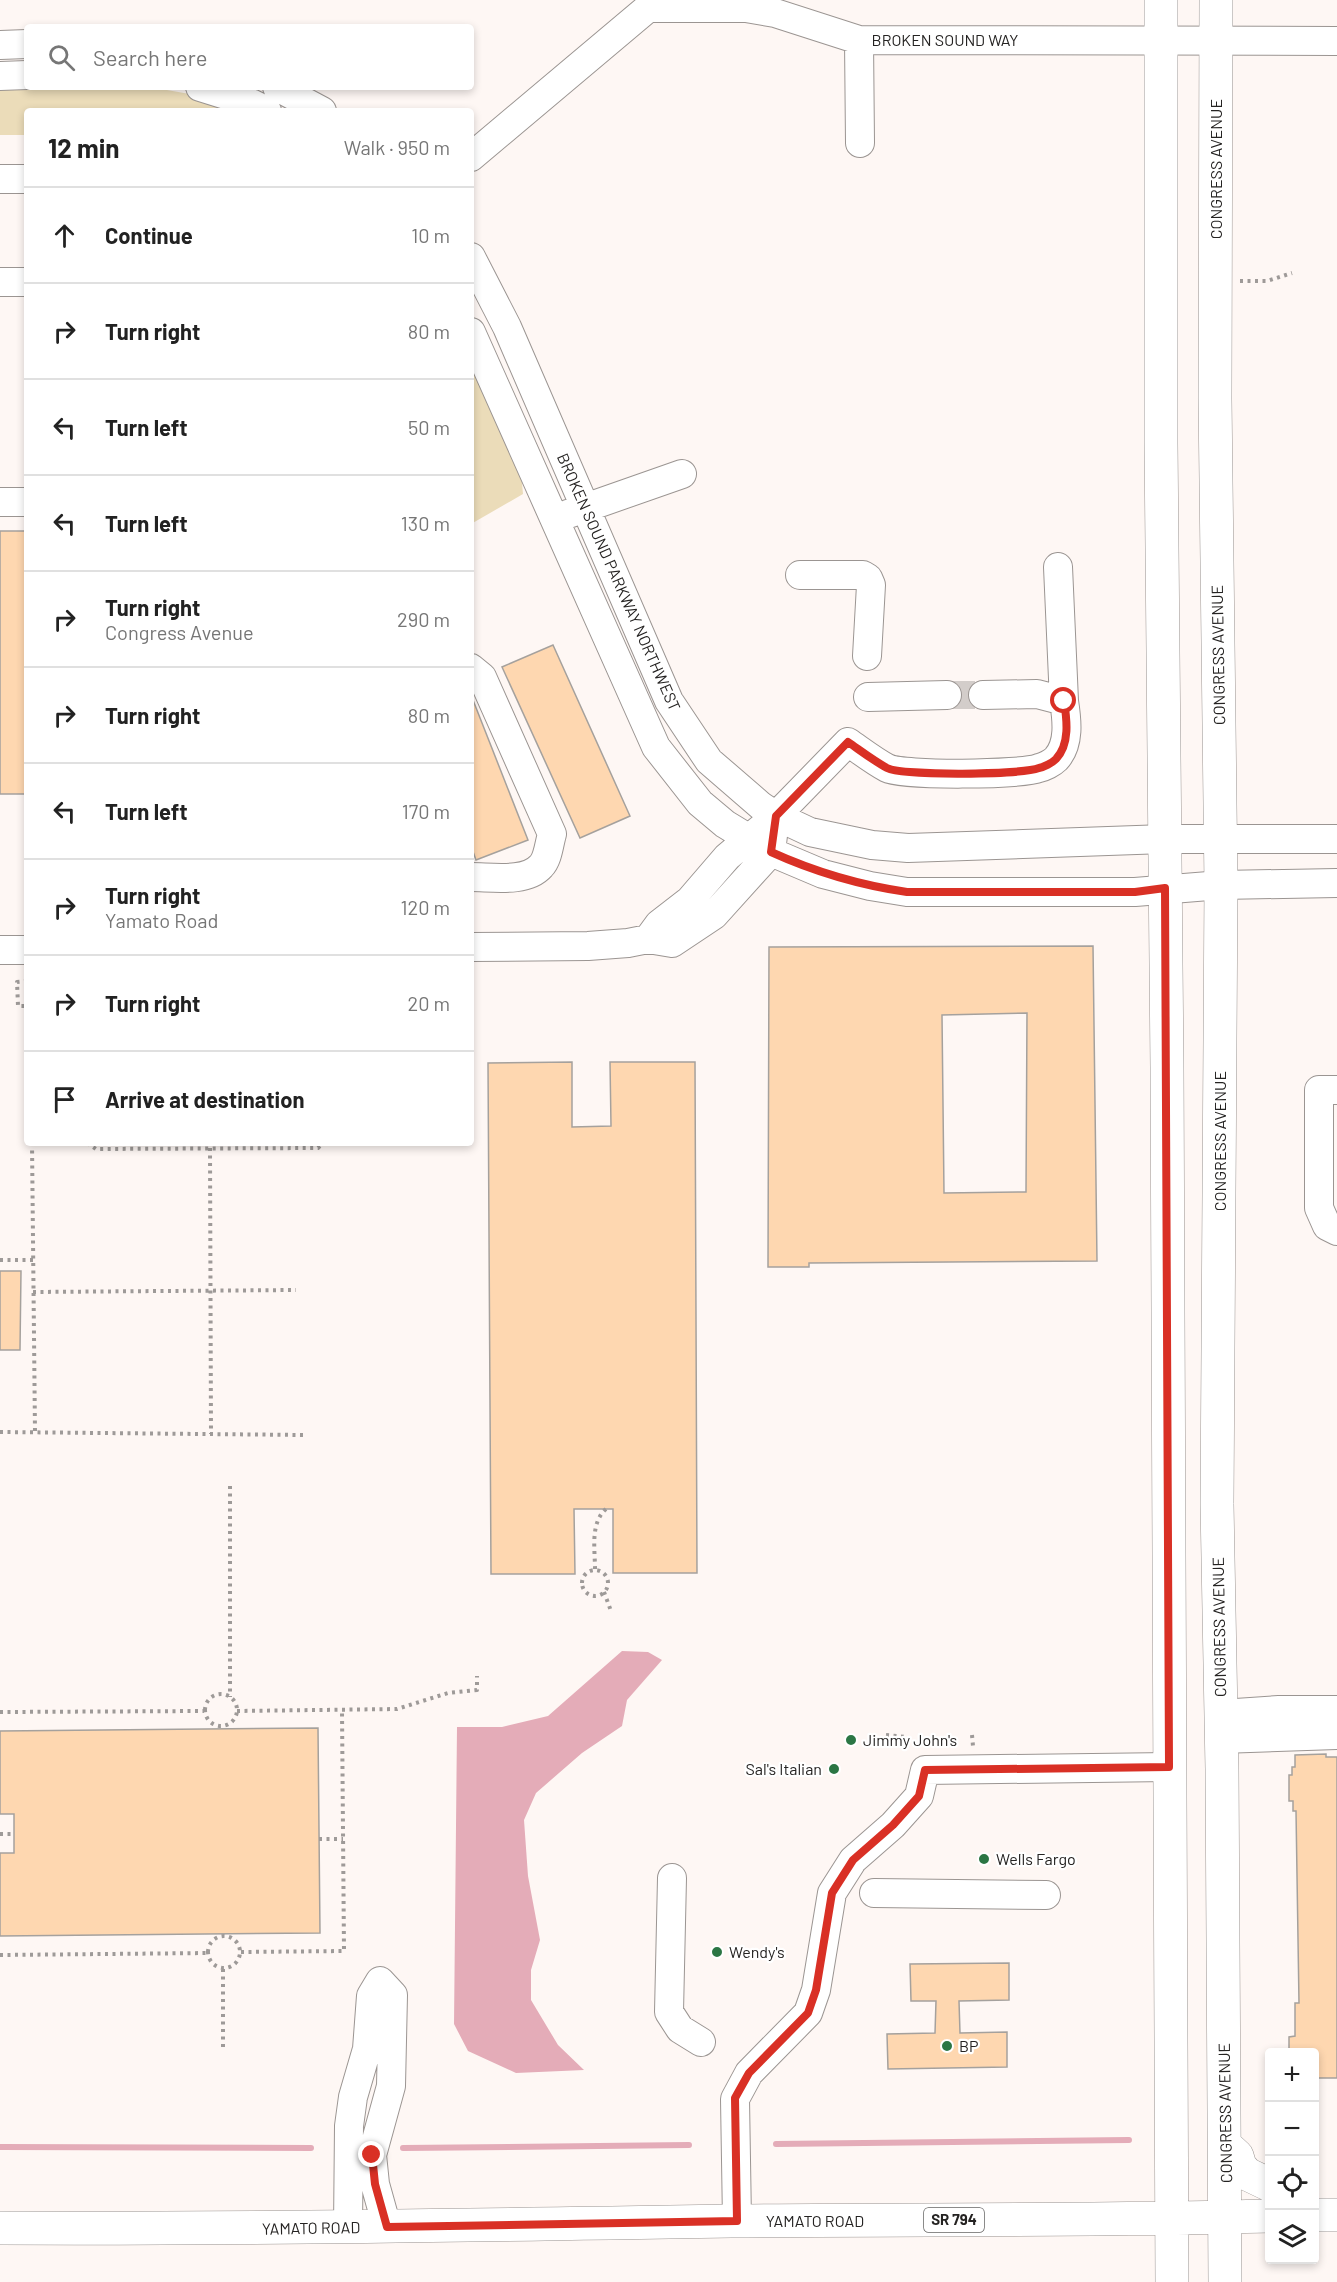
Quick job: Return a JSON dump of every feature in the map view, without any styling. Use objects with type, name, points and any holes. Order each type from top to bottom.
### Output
[{"type":"main road","name":"CONGRESS AVENUE","points":[[1161,0],[1189,41],[1215,399],[1221,885],[1217,1504],[1225,2282]]},
{"type":"main road","name":"CONGRESS AVENUE","points":[[1172,2282],[1161,443],[1189,41],[1216,0]]},
{"type":"main road","points":[[1225,2145],[1237,2156],[1240,2166],[1247,2174],[1265,2183]]},
{"type":"main road","name":"YAMATO ROAD","points":[[0,2228],[348,2228],[737,2221],[1171,2219],[1265,2216]]},
{"type":"street","name":"BROKEN SOUND WAY","points":[[474,154],[648,4],[746,8],[775,13],[859,40],[1337,41]]},
{"type":"street","points":[[859,40],[860,143]]},
{"type":"street","points":[[0,45],[24,44]]},
{"type":"street","points":[[0,76],[24,75]]},
{"type":"street","points":[[210,90],[261,108]]},
{"type":"street","points":[[283,90],[316,108]]},
{"type":"street","points":[[0,179],[24,179]]},
{"type":"street","name":"BROKEN SOUND PARKWAY NORTHWEST","points":[[474,263],[507,327],[669,701],[709,761],[760,806],[810,831],[833,838],[908,848],[1165,839],[1337,838]]},
{"type":"street","points":[[0,282],[24,282]]},
{"type":"street","name":"BROKEN SOUND PARKWAY NORTHWEST","points":[[474,339],[657,747],[700,803],[725,824],[760,844],[823,874],[870,886],[907,892],[1135,892],[1221,885],[1337,883]]},
{"type":"street","points":[[555,520],[682,474]]},
{"type":"street","points":[[0,502],[24,502]]},
{"type":"street","points":[[474,946],[588,946],[648,939],[672,943],[714,915],[776,816],[848,742],[888,769],[916,773],[1014,772],[1039,768],[1055,760],[1064,744],[1067,722],[1058,567]]},
{"type":"street","points":[[800,575],[863,575],[868,578],[870,585],[867,656]]},
{"type":"street","points":[[474,670],[482,677],[552,834],[543,865],[533,873],[514,877],[474,877]]},
{"type":"street","points":[[983,695],[1037,694],[1064,701]]},
{"type":"street","points":[[868,697],[947,695]]},
{"type":"street","points":[[0,950],[24,950]]},
{"type":"street","points":[[1328,1090],[1319,1208],[1327,1226],[1337,1231]]},
{"type":"street","points":[[1221,1726],[1279,1710],[1337,1710]]},
{"type":"street","points":[[1221,1726],[1337,1735]]},
{"type":"street","points":[[737,2221],[735,2098],[749,2073],[808,2013],[816,1990],[832,1893],[853,1860],[893,1825],[919,1796],[925,1770],[1169,1767]]},
{"type":"street","points":[[672,1878],[669,2012],[680,2029],[701,2042]]},
{"type":"street","points":[[874,1893],[1046,1895]]},
{"type":"street","points":[[348,2228],[350,2126],[353,2097],[367,2049],[371,1996],[380,1981],[393,1995],[391,2086],[372,2155],[375,2184],[387,2227]]},
{"type":"path","points":[[1235,281],[1267,281],[1292,273]]},
{"type":"path","points":[[24,981],[17,982],[18,1006],[24,1006]]},
{"type":"path","points":[[32,1146],[35,1432]]},
{"type":"path","points":[[92,1146],[96,1149],[318,1148],[320,1146]]},
{"type":"path","points":[[210,1148],[211,1434]]},
{"type":"path","points":[[0,1260],[33,1260]]},
{"type":"path","points":[[33,1292],[296,1290]]},
{"type":"path","points":[[0,1432],[304,1435]]},
{"type":"path","points":[[230,1486],[231,1697],[237,1710],[230,1724],[219,1727],[209,1721],[204,1711],[207,1701],[221,1694],[231,1697]]},
{"type":"path","points":[[595,1569],[595,1526],[598,1518],[606,1509]]},
{"type":"path","points":[[604,1592],[594,1596],[589,1595],[582,1587],[582,1577],[589,1570],[595,1569],[604,1573],[608,1582],[604,1592],[611,1611]]},
{"type":"path","points":[[237,1710],[397,1709],[448,1693],[477,1690],[477,1676]]},
{"type":"path","points":[[241,1952],[344,1951],[342,1710]]},
{"type":"path","points":[[0,1712],[204,1711]]},
{"type":"path","points":[[886,1735],[906,1737]]},
{"type":"path","points":[[0,1834],[14,1834]]},
{"type":"path","points":[[319,1839],[343,1839]]},
{"type":"path","points":[[224,1936],[237,1942],[241,1952],[237,1962],[223,1969],[212,1964],[208,1953],[211,1943],[224,1936]]},
{"type":"path","points":[[0,1955],[208,1953]]},
{"type":"path","points":[[223,1969],[223,2047]]},
{"type":"shaded area","points":[[0,81],[24,86],[24,90],[167,90],[201,96],[230,108],[24,108],[24,135],[0,135]]},
{"type":"shaded area","points":[[474,361],[519,450],[523,494],[474,522]]},
{"type":"shaded area","points":[[622,1651],[648,1652],[662,1660],[627,1700],[622,1726],[582,1753],[536,1793],[524,1820],[528,1876],[540,1940],[531,1970],[531,2000],[558,2045],[584,2070],[516,2073],[468,2051],[454,2024],[457,1727],[502,1727],[548,1716]]},
{"type":"building","points":[[0,531],[24,531],[24,794],[0,794]]},
{"type":"building","points":[[553,645],[630,816],[580,838],[502,667]]},
{"type":"building","points":[[474,703],[528,840],[476,860],[474,854]]},
{"type":"building","points":[[1093,946],[1097,1261],[809,1263],[809,1267],[768,1267],[769,947]],"holes":[[[1027,1013],[1026,1192],[944,1193],[942,1015]]]},
{"type":"building","points":[[572,1062],[572,1127],[611,1126],[610,1062],[695,1062],[697,1573],[613,1573],[613,1509],[574,1509],[575,1574],[491,1574],[488,1063]]},
{"type":"building","points":[[0,1271],[21,1271],[20,1350],[0,1350]]},
{"type":"building","points":[[318,1728],[320,1933],[0,1936],[0,1853],[14,1853],[14,1814],[0,1814],[0,1731]]},
{"type":"building","points":[[1326,1754],[1326,1757],[1337,1757],[1337,2078],[1319,2078],[1319,2048],[1289,2048],[1289,2037],[1295,2036],[1295,2003],[1299,2003],[1296,1811],[1293,1811],[1293,1801],[1289,1801],[1289,1775],[1292,1775],[1292,1767],[1295,1767],[1295,1755]]},
{"type":"building","points":[[1009,1963],[1009,2000],[959,2001],[960,2033],[1007,2032],[1007,2067],[888,2069],[887,2034],[935,2033],[936,2001],[911,2001],[910,1964]]},
{"type":"waterway","points":[[776,2144],[1129,2140]]},
{"type":"waterway","points":[[403,2148],[689,2145]]},
{"type":"waterway","points":[[0,2147],[311,2148]]},
{"type":"tunnel","points":[[947,695],[983,695]]},
{"type":"place","name":"Jimmy John's","points":[[851,1740]]},
{"type":"place","name":"Sal's Italian","points":[[834,1769]]},
{"type":"place","name":"Wells Fargo","points":[[984,1859]]},
{"type":"place","name":"Wendy's","points":[[717,1952]]},
{"type":"place","name":"BP","points":[[947,2046]]},
{"type":"route","points":[[372,2155],[375,2184],[387,2227],[737,2221],[735,2098],[749,2073],[808,2013],[816,1990],[832,1893],[853,1860],[893,1825],[919,1796],[925,1770],[1169,1767],[1165,888],[1135,892],[907,892],[870,886],[823,874],[771,852],[776,816],[848,742],[888,769],[916,773],[1014,772],[1039,768],[1055,760],[1064,744],[1067,722],[1064,701]]}]
